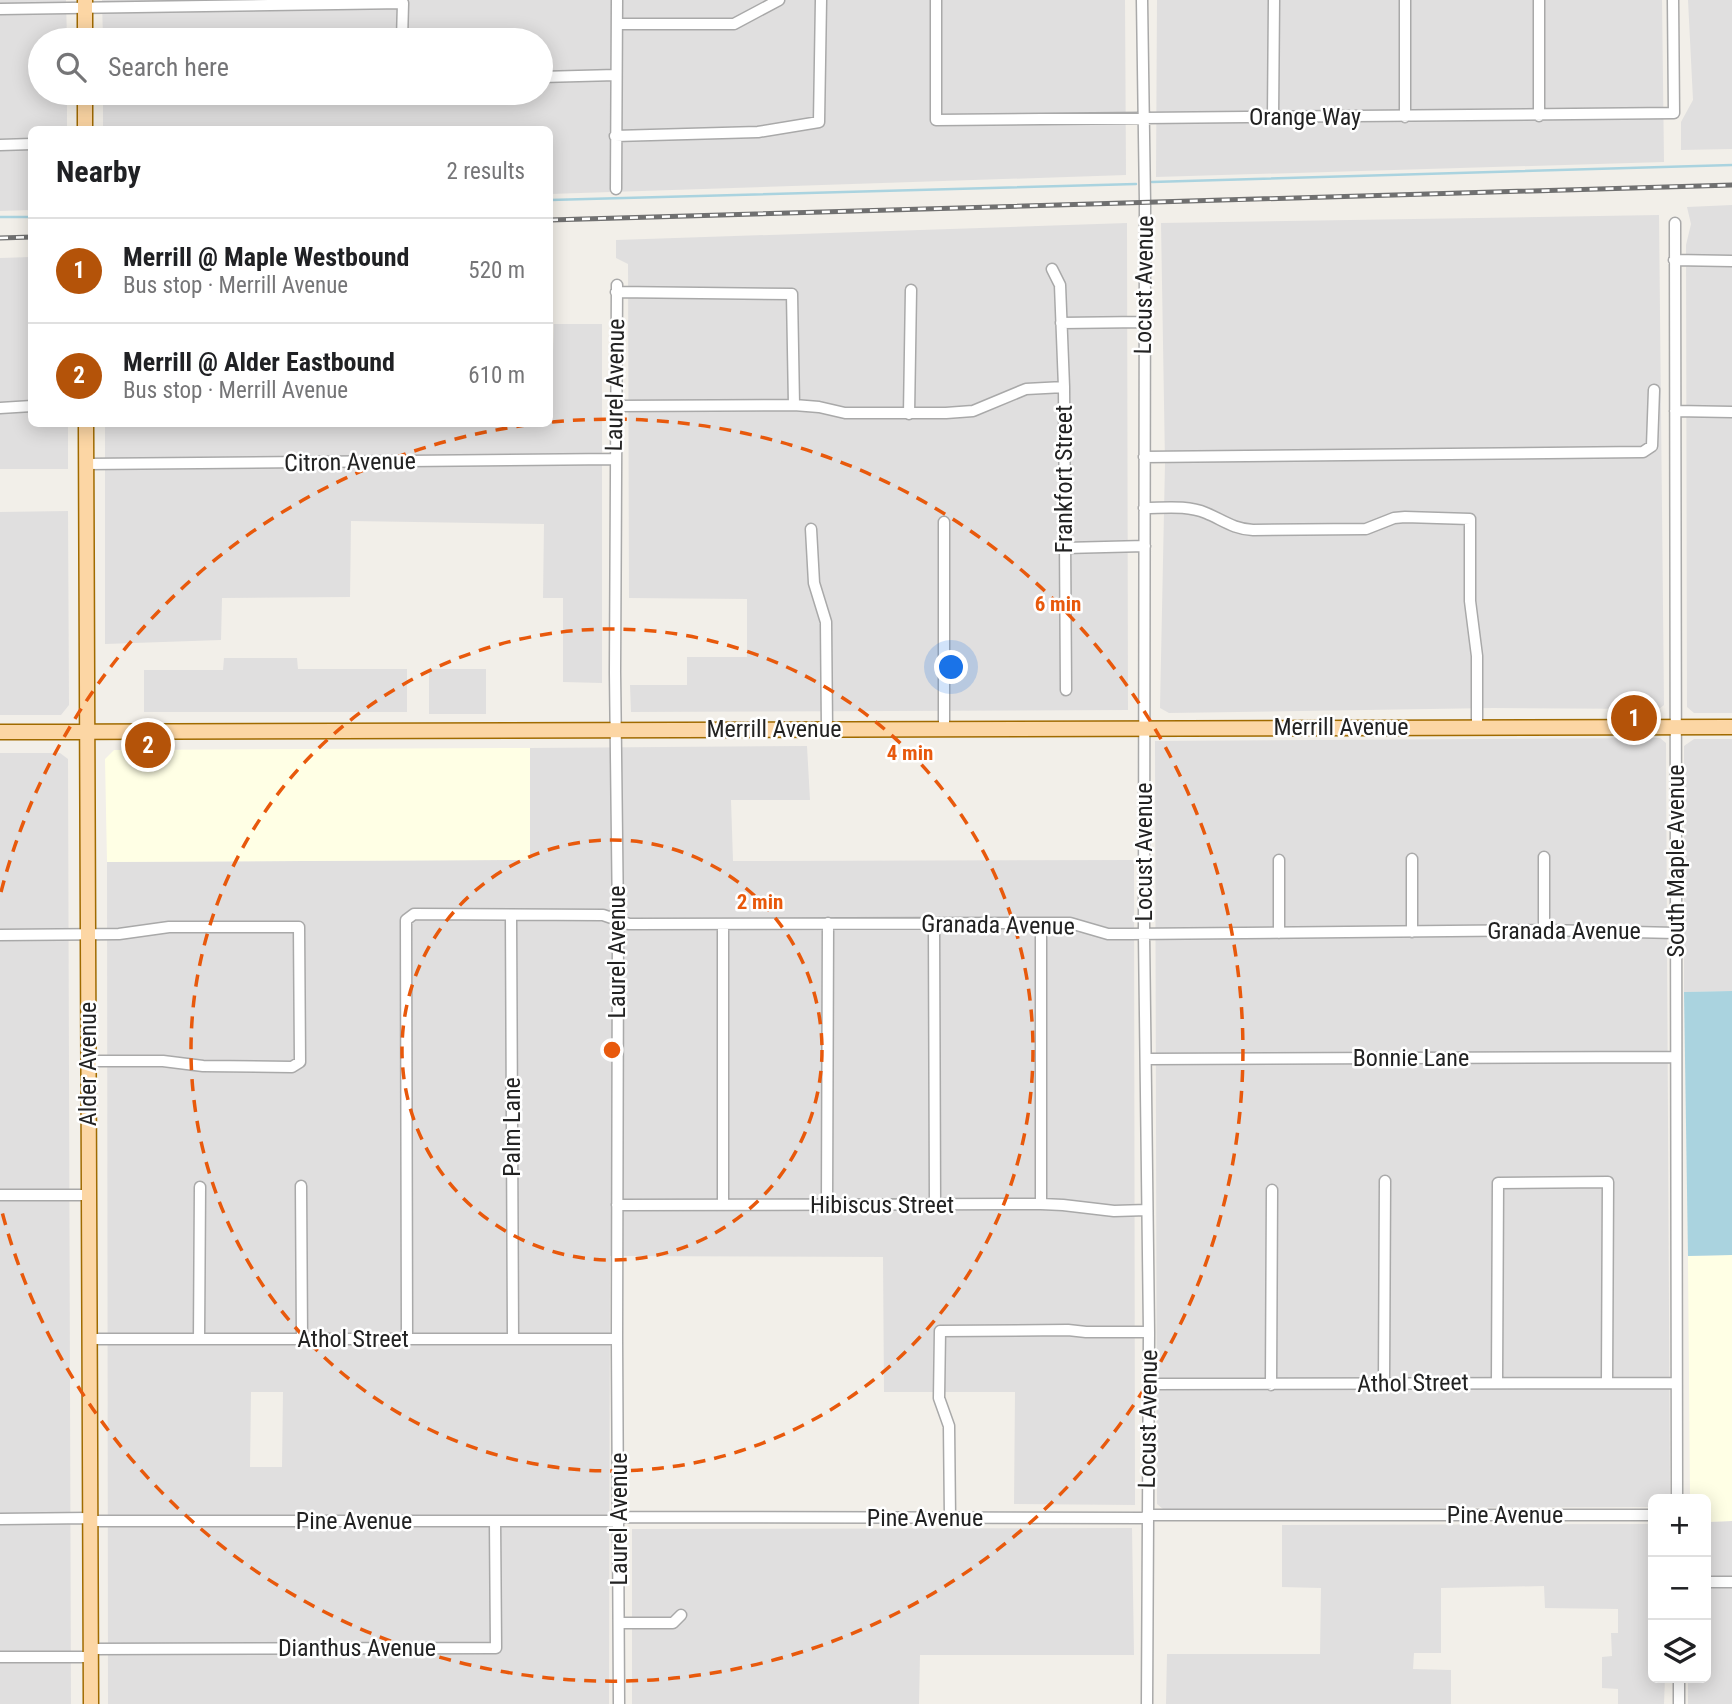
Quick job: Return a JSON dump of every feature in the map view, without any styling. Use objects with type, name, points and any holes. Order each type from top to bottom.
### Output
[{"type":"main road","points":[[85,4],[85,28]]},
{"type":"main road","points":[[85,105],[85,126]]},
{"type":"main road","name":"Alder Avenue","points":[[86,427],[91,1704]]},
{"type":"main road","name":"Merrill Avenue","points":[[0,733],[1732,727]]},
{"type":"street","points":[[616,189],[617,0]]},
{"type":"street","points":[[617,24],[734,24],[779,0]]},
{"type":"street","points":[[615,136],[758,132],[819,122],[821,0]]},
{"type":"street","name":"Orange Way","points":[[936,0],[936,120],[1674,113],[1674,0]]},
{"type":"street","name":"Locust Avenue","points":[[1142,0],[1144,934],[1149,1332],[1147,1704]]},
{"type":"street","points":[[1273,117],[1274,0]]},
{"type":"street","points":[[1405,0],[1405,117]]},
{"type":"street","points":[[1539,0],[1539,116]]},
{"type":"street","points":[[0,9],[85,4],[403,3],[402,28]]},
{"type":"street","points":[[553,77],[616,75]]},
{"type":"street","points":[[0,145],[28,144]]},
{"type":"street","name":"South Maple Avenue","points":[[1675,223],[1677,1494]]},
{"type":"street","points":[[1674,260],[1732,261]]},
{"type":"street","name":"Frankfort Street","points":[[1052,270],[1060,285],[1064,387],[1066,690]]},
{"type":"street","name":"Laurel Avenue","points":[[619,1704],[616,289],[792,294],[794,405]]},
{"type":"street","points":[[909,414],[911,290]]},
{"type":"street","points":[[1061,323],[1143,322]]},
{"type":"street","points":[[615,406],[794,405],[845,413],[909,414],[974,411],[1026,388],[1064,387]]},
{"type":"street","points":[[1144,457],[1643,452],[1650,449],[1653,443],[1654,390]]},
{"type":"street","points":[[0,408],[28,407]]},
{"type":"street","points":[[1675,411],[1732,412]]},
{"type":"street","name":"Citron Avenue","points":[[86,464],[615,459]]},
{"type":"street","points":[[1144,508],[1189,508],[1207,513],[1237,529],[1253,530],[1366,529],[1394,518],[1405,517],[1469,519],[1470,601],[1477,656],[1477,727]]},
{"type":"street","points":[[944,523],[944,728]]},
{"type":"street","points":[[811,529],[814,583],[826,622],[827,729]]},
{"type":"street","points":[[1065,548],[1145,546]]},
{"type":"street","points":[[1544,857],[1544,930]]},
{"type":"street","points":[[1412,859],[1412,932]]},
{"type":"street","points":[[1279,860],[1279,933]]},
{"type":"street","name":"Granada Avenue","points":[[407,1339],[406,920],[414,914],[603,915],[629,924],[1070,923],[1108,934],[1544,930],[1676,933]]},
{"type":"street","name":"Palm Lane","points":[[511,915],[513,1339]]},
{"type":"street","points":[[827,1205],[828,923]]},
{"type":"street","points":[[934,923],[935,1205]]},
{"type":"street","points":[[1041,923],[1041,1204]]},
{"type":"street","points":[[723,924],[723,1205]]},
{"type":"street","points":[[0,935],[120,934],[169,927],[299,927],[300,1062],[292,1067],[203,1066],[163,1061],[87,1061]]},
{"type":"street","name":"Bonnie Lane","points":[[1147,1059],[1676,1057]]},
{"type":"street","points":[[1384,1383],[1385,1181]]},
{"type":"street","points":[[1497,1382],[1497,1183],[1608,1182],[1607,1382]]},
{"type":"street","points":[[301,1186],[302,1339]]},
{"type":"street","points":[[199,1339],[200,1187]]},
{"type":"street","points":[[1271,1385],[1272,1190]]},
{"type":"street","points":[[0,1195],[89,1195]]},
{"type":"street","name":"Hibiscus Street","points":[[617,1205],[1041,1204],[1114,1212],[1147,1210]]},
{"type":"street","points":[[950,1518],[949,1426],[939,1398],[940,1331],[1068,1329],[1086,1332],[1149,1332]]},
{"type":"street","name":"Athol Street","points":[[89,1339],[617,1339]]},
{"type":"street","name":"Athol Street","points":[[1149,1384],[1676,1382]]},
{"type":"street","name":"Pine Avenue","points":[[0,1518],[495,1521],[1648,1515]]},
{"type":"street","name":"Dianthus Avenue","points":[[90,1653],[496,1648],[495,1521]]},
{"type":"street","points":[[1711,1582],[1732,1582]]},
{"type":"street","points":[[619,1623],[673,1623],[681,1615]]},
{"type":"street","points":[[0,1657],[90,1653]]},
{"type":"street","points":[[1679,1683],[1679,1704]]},
{"type":"shaded area","points":[[0,0],[66,0],[67,28],[28,28],[28,105],[67,105],[67,126],[28,126],[28,210],[0,211]]},
{"type":"shaded area","points":[[102,0],[1125,0],[1126,175],[553,194],[553,126],[103,126],[103,105],[553,105],[553,28],[103,28]]},
{"type":"shaded area","points":[[1157,0],[1662,0],[1664,162],[1156,177]]},
{"type":"shaded area","points":[[1688,0],[1732,0],[1732,149],[1681,150],[1681,122],[1693,100]]},
{"type":"shaded area","points":[[1732,205],[1732,713],[1694,713],[1687,707],[1686,245],[1691,224],[1687,207]]},
{"type":"shaded area","points":[[1659,215],[1664,705],[1659,709],[1493,708],[1169,713],[1160,708],[1165,463],[1161,223]]},
{"type":"shaded area","points":[[1127,223],[1128,710],[631,712],[630,685],[687,685],[687,657],[747,657],[747,599],[629,598],[628,264],[616,258],[616,240]]},
{"type":"shaded area","points":[[28,257],[28,427],[68,427],[68,469],[0,469],[0,258]]},
{"type":"shaded area","points":[[554,324],[602,324],[602,683],[563,682],[563,598],[543,598],[544,524],[351,521],[350,597],[222,598],[221,640],[105,644],[105,427],[553,427]]},
{"type":"shaded area","points":[[68,511],[69,705],[61,715],[0,715],[0,512]]},
{"type":"shaded area","points":[[224,658],[297,658],[298,669],[407,669],[407,712],[144,712],[144,670],[223,670]]},
{"type":"shaded area","points":[[429,669],[486,669],[486,714],[429,714]]},
{"type":"shaded area","points":[[1660,738],[1666,743],[1670,1494],[1648,1494],[1648,1507],[1163,1509],[1157,1504],[1155,741]]},
{"type":"shaded area","points":[[1694,739],[1732,739],[1732,991],[1684,992],[1684,746]]},
{"type":"shaded area","points":[[807,746],[810,800],[731,800],[733,861],[1134,860],[1135,1505],[1014,1504],[1015,1392],[884,1392],[883,1257],[610,1256],[609,1704],[108,1704],[107,862],[529,860],[530,748]],"holes":[[[251,1392],[283,1392],[282,1467],[250,1467]]]},
{"type":"shaded area","points":[[530,748],[530,860],[107,862],[105,759],[114,750]]},
{"type":"shaded area","points":[[0,753],[60,753],[68,759],[71,1704],[0,1704]]},
{"type":"shaded area","points":[[1732,1255],[1732,1521],[1711,1522],[1711,1494],[1690,1494],[1688,1256]]},
{"type":"shaded area","points":[[1732,1521],[1732,1704],[1688,1704],[1688,1683],[1711,1683],[1711,1522]]},
{"type":"shaded area","points":[[1648,1524],[1648,1683],[1665,1683],[1664,1704],[1618,1704],[1618,1689],[1602,1688],[1602,1657],[1612,1656],[1611,1633],[1618,1633],[1618,1609],[1545,1608],[1544,1586],[1441,1588],[1441,1653],[1414,1653],[1413,1669],[1451,1670],[1451,1704],[1166,1704],[1167,1654],[1320,1654],[1321,1588],[1282,1587],[1282,1525]]},
{"type":"shaded area","points":[[1132,1528],[1134,1655],[920,1655],[919,1704],[632,1704],[632,1529]]},
{"type":"water","points":[[1732,991],[1732,1255],[1688,1256],[1684,992]]},
{"type":"waterway","points":[[1152,182],[1732,165]]},
{"type":"waterway","points":[[553,200],[1136,184]]},
{"type":"waterway","points":[[0,217],[28,217]]},
{"type":"railway","points":[[553,220],[1732,185]]},
{"type":"railway","points":[[0,238],[28,237]]},
{"type":"place","name":"Merrill @ Maple Westbound","points":[[1634,718]]},
{"type":"place","name":"Merrill @ Alder Eastbound","points":[[148,745]]}]
